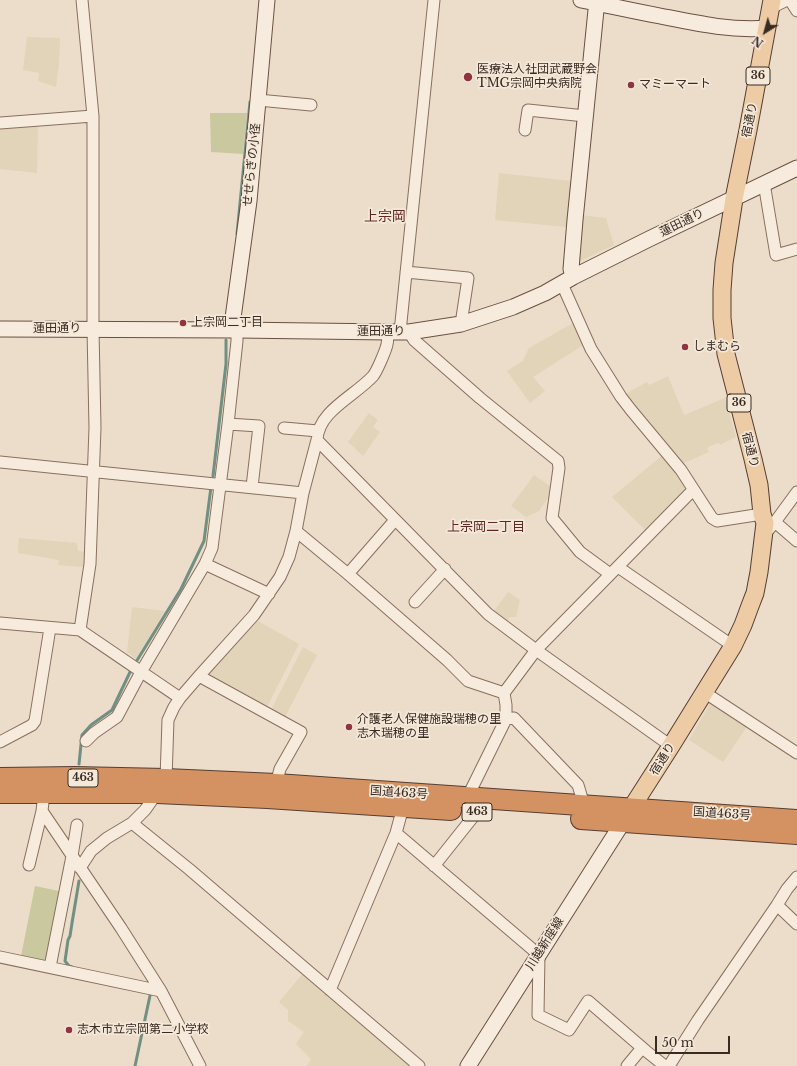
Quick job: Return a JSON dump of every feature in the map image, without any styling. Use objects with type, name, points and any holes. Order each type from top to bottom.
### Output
[{"type":"highway","name":"国道463号","points":[[0,778],[75,777],[267,798],[403,807],[472,805],[584,805],[627,815],[797,834]]},
{"type":"highway","name":"国道463号","points":[[0,793],[43,802],[162,786],[276,784],[472,805],[627,815],[797,820]]},
{"type":"main road","name":"せせらぎの小径","points":[[237,330],[233,318],[248,201],[267,0]]},
{"type":"main road","points":[[581,0],[597,2],[694,23],[731,28],[753,29],[770,13]]},
{"type":"main road","points":[[567,281],[571,269],[597,2]]},
{"type":"main road","name":"宿通り","points":[[627,815],[733,646],[755,593],[759,572],[766,524],[753,459],[726,354],[722,318],[722,290],[724,263],[734,199],[770,13]]},
{"type":"main road","name":"蓮田通り","points":[[0,329],[399,332],[461,324],[513,307],[531,299],[649,239],[797,168]]},
{"type":"main road","name":"川越新座線","points":[[468,1066],[627,815]]},
{"type":"street","points":[[80,630],[90,564],[95,428],[93,329],[93,116],[82,0]]},
{"type":"street","points":[[80,868],[91,851],[107,838],[132,823],[145,810],[162,786],[168,720],[174,707],[199,676],[254,615],[280,577],[289,557],[296,532],[303,493],[321,424],[331,411],[374,375],[387,347],[399,332],[434,0]]},
{"type":"street","points":[[770,13],[793,5]]},
{"type":"street","points":[[258,100],[311,105]]},
{"type":"street","points":[[525,130],[528,110],[585,116]]},
{"type":"street","points":[[0,123],[93,116]]},
{"type":"street","points":[[764,183],[776,255],[797,249]]},
{"type":"street","points":[[406,272],[468,278],[461,324]]},
{"type":"street","points":[[567,281],[591,349],[630,410],[681,470],[712,518],[717,521],[766,524],[797,541]]},
{"type":"street","points":[[86,741],[94,733],[117,717],[141,672],[205,564],[212,548],[228,424],[237,330]]},
{"type":"street","points":[[399,332],[414,340],[480,398],[558,461],[559,468],[552,518],[580,552],[614,571],[733,646]]},
{"type":"street","points":[[228,424],[259,426],[252,487]]},
{"type":"street","points":[[284,428],[317,435],[395,520],[488,614],[671,746]]},
{"type":"street","points":[[0,462],[303,493]]},
{"type":"street","points":[[434,866],[472,805],[506,719],[504,692],[536,650],[694,490]]},
{"type":"street","points":[[766,524],[797,492]]},
{"type":"street","points":[[348,574],[395,520]]},
{"type":"street","points":[[296,532],[348,574],[447,660],[468,681],[504,692]]},
{"type":"street","points":[[205,564],[269,594]]},
{"type":"street","points":[[415,602],[445,569]]},
{"type":"street","points":[[0,623],[80,630],[180,698]]},
{"type":"street","points":[[0,742],[32,725],[35,721],[50,628]]},
{"type":"street","points":[[199,676],[301,732],[280,769],[276,784]]},
{"type":"street","points":[[704,692],[797,753]]},
{"type":"street","points":[[506,719],[514,718],[578,785],[584,805]]},
{"type":"street","points":[[43,802],[72,856],[121,928],[161,991],[200,1066]]},
{"type":"street","points":[[29,865],[43,802]]},
{"type":"street","points":[[330,990],[396,833],[403,807]]},
{"type":"street","points":[[132,823],[189,869],[420,1066]]},
{"type":"street","points":[[50,967],[77,825]]},
{"type":"street","points":[[396,833],[539,954],[538,1015],[569,1030],[588,1002],[665,1066]]},
{"type":"street","points":[[669,1066],[698,1020],[787,889],[797,877]]},
{"type":"street","points":[[777,905],[797,924]]},
{"type":"street","points":[[0,958],[50,967],[161,991]]},
{"type":"street","points":[[627,1066],[642,1048]]},
{"type":"shaded area","points":[[27,37],[60,38],[56,87],[38,81],[39,73],[23,70]]},
{"type":"shaded area","points":[[210,113],[247,113],[243,154],[211,152]]},
{"type":"shaded area","points":[[38,124],[37,173],[0,169],[0,126]]},
{"type":"shaded area","points":[[499,173],[571,181],[566,227],[495,220]]},
{"type":"shaded area","points":[[580,215],[606,218],[614,245],[578,262]]},
{"type":"shaded area","points":[[575,322],[585,344],[533,377],[545,391],[530,403],[507,371],[523,361],[529,348]]},
{"type":"shaded area","points":[[668,376],[684,415],[725,398],[736,437],[720,445],[719,443],[707,448],[709,452],[682,464],[624,395],[647,382],[649,385]]},
{"type":"shaded area","points":[[369,413],[378,420],[373,427],[380,432],[363,456],[348,442]]},
{"type":"shaded area","points":[[664,454],[688,489],[646,531],[612,497]]},
{"type":"shaded area","points":[[534,475],[550,486],[548,498],[539,511],[526,517],[511,506]]},
{"type":"shaded area","points":[[19,538],[77,543],[78,551],[86,552],[85,563],[82,567],[58,565],[59,560],[18,553]]},
{"type":"shaded area","points":[[508,592],[520,600],[516,617],[510,617],[507,621],[494,611]]},
{"type":"shaded area","points":[[132,607],[165,611],[136,659],[127,652]]},
{"type":"shaded area","points":[[256,620],[299,644],[266,709],[212,680],[209,671]]},
{"type":"shaded area","points":[[303,647],[317,655],[284,719],[270,712]]},
{"type":"shaded area","points":[[711,702],[748,725],[723,762],[689,740]]},
{"type":"shaded area","points":[[35,886],[59,891],[45,961],[21,956]]},
{"type":"shaded area","points":[[304,972],[412,1066],[307,1066],[311,1059],[296,1044],[304,1032],[288,1021],[288,1010],[279,1002]]},
{"type":"waterway","points":[[237,234],[250,102]]},
{"type":"waterway","points":[[213,476],[226,364],[226,340]]},
{"type":"waterway","points":[[136,662],[181,589],[204,541],[211,487]]},
{"type":"waterway","points":[[79,764],[82,735],[91,725],[112,710],[131,670]]},
{"type":"waterway","points":[[72,967],[65,961],[79,881]]},
{"type":"waterway","points":[[135,1066],[151,991]]},
{"type":"place","name":"医療法人社団武蔵野会 TMG宗岡中央病院","points":[[468,77]]},
{"type":"place","name":"マミーマート","points":[[631,85]]},
{"type":"place","name":"上宗岡二丁目","points":[[183,323]]},
{"type":"place","name":"しまむら","points":[[685,347]]},
{"type":"place","name":"介護老人保健施設瑞穂の里 志木瑞穂の里","points":[[349,727]]},
{"type":"place","name":"志木市立宗岡第二小学校","points":[[69,1030]]},
{"type":"district","name":"上宗岡","points":[[385,217]]},
{"type":"district","name":"上宗岡二丁目","points":[[486,527]]}]
